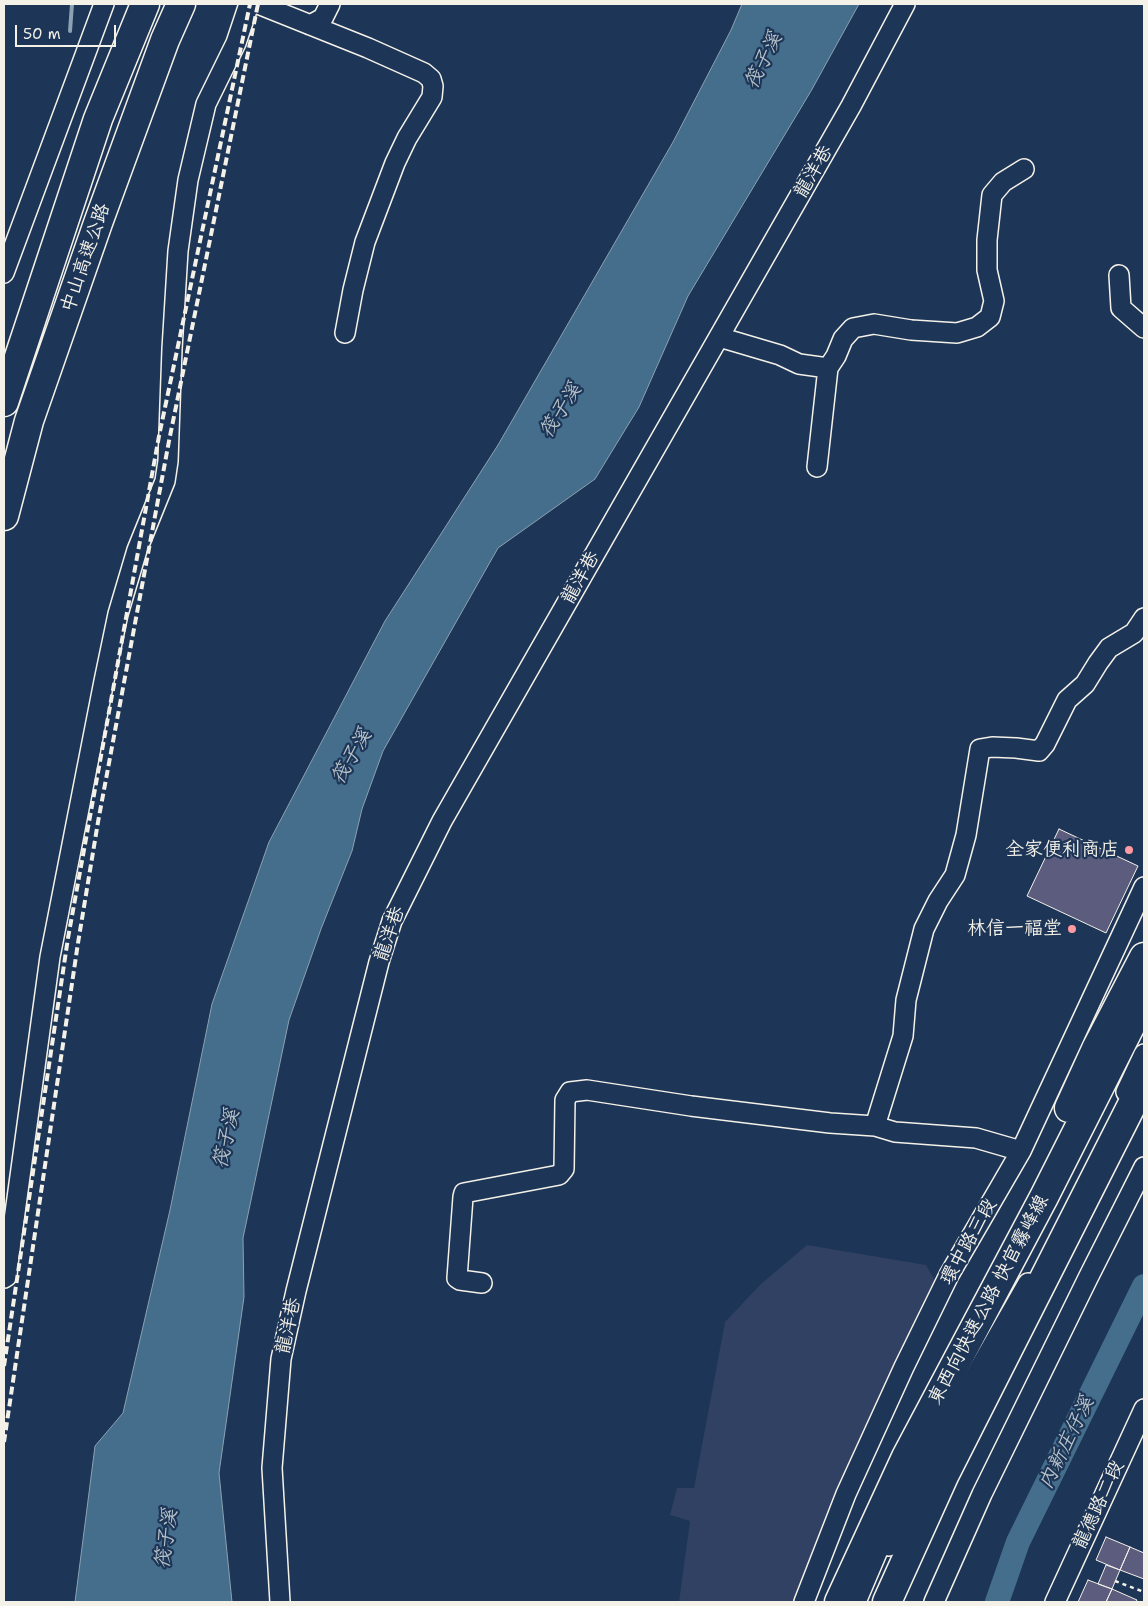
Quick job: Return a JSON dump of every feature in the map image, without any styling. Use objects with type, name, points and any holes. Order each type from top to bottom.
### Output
[{"type":"highway","name":"中山高速公路","points":[[4,402],[98,119],[145,4]]},
{"type":"highway","name":"中山高速公路","points":[[4,516],[29,421],[164,40],[181,4]]},
{"type":"highway","points":[[1044,1197],[1057,1135],[1096,1049],[1144,958]]},
{"type":"highway","name":"東西向快速公路 快官霧峰線","points":[[839,1602],[906,1457],[1044,1197],[1144,1000]]},
{"type":"highway","name":"東西向快速公路 快官霧峰線","points":[[887,1602],[944,1476],[1144,1081]]},
{"type":"highway","points":[[987,1391],[1110,1178],[1144,1112]]},
{"type":"street","points":[[4,273],[104,4]]},
{"type":"street","points":[[4,1278],[8,1276],[9,1254],[50,956],[104,681],[118,614],[137,550],[165,481],[168,460],[178,252],[188,180],[206,104],[236,43],[249,4]]},
{"type":"street","points":[[258,4],[424,72],[432,78],[432,97],[407,138],[395,163],[368,233],[353,290],[345,333]]},
{"type":"street","points":[[310,25],[323,18],[330,4]]},
{"type":"street","name":"龍洋巷","points":[[280,1602],[272,1468],[281,1360],[301,1272],[379,962],[392,921],[442,821],[851,106],[905,4]]},
{"type":"street","points":[[816,467],[828,368],[836,356],[843,339],[853,328],[874,324],[911,330],[957,333],[977,327],[990,317],[994,301],[987,270],[987,248],[992,196],[1003,182],[1024,169]]},
{"type":"street","points":[[1119,275],[1121,308],[1144,328]]},
{"type":"street","points":[[719,337],[780,355],[799,364],[828,368]]},
{"type":"street","points":[[875,1126],[903,1036],[906,1000],[924,929],[938,901],[955,875],[966,835],[980,749],[992,747],[1016,748],[1039,752],[1067,700],[1085,684],[1109,648],[1134,633],[1144,618]]},
{"type":"street","name":"環中路三段","points":[[804,1602],[846,1494],[904,1367],[949,1275],[1021,1151],[1144,887]]},
{"type":"street","points":[[856,1602],[914,1467],[1144,1025]]},
{"type":"street","points":[[866,1602],[922,1469],[1044,1254],[1144,1054]]},
{"type":"street","points":[[482,1283],[457,1278],[464,1193],[559,1174],[564,1169],[565,1100],[570,1092],[588,1090],[691,1106],[830,1123],[875,1126],[894,1132],[976,1138],[1021,1151]]},
{"type":"street","points":[[934,1602],[982,1494],[1144,1167]]},
{"type":"street","name":"龍德路二段","points":[[1055,1602],[1144,1409]]},
{"type":"path","points":[[1115,1581],[1144,1592]]},
{"type":"shaded area","points":[[807,1245],[926,1265],[941,1291],[795,1602],[679,1602],[690,1521],[670,1515],[677,1488],[694,1488],[725,1322],[761,1284]]},
{"type":"water","name":"筏子溪","points":[[742,4],[859,4],[811,91],[688,296],[639,407],[595,479],[498,548],[383,751],[362,809],[352,851],[321,929],[289,1020],[243,1238],[244,1297],[219,1473],[232,1602],[75,1602],[95,1446],[123,1413],[170,1210],[212,1004],[269,842],[385,621],[498,445],[673,142],[731,30]]},
{"type":"building","points":[[1059,829],[1138,866],[1106,933],[1027,896]]},
{"type":"building","points":[[1106,1537],[1130,1547],[1120,1570],[1096,1560]]},
{"type":"building","points":[[1130,1547],[1144,1553],[1144,1579],[1120,1570]]},
{"type":"building","points":[[1106,1565],[1120,1570],[1112,1589],[1098,1584]]},
{"type":"building","points":[[1088,1580],[1112,1589],[1106,1602],[1078,1602]]},
{"type":"building","points":[[1112,1589],[1137,1600],[1136,1602],[1106,1602]]},
{"type":"waterway","points":[[70,31],[72,4]]},
{"type":"waterway","name":"內新庄仔溪","points":[[997,1602],[1018,1542],[1144,1286]]},
{"type":"railway","points":[[4,1366],[68,938],[159,436],[250,4]]},
{"type":"railway","points":[[4,1442],[78,943],[98,822],[169,441],[258,4]]},
{"type":"place","name":"全家便利商店","points":[[1129,850]]},
{"type":"place","name":"林信一福堂","points":[[1072,929]]}]
